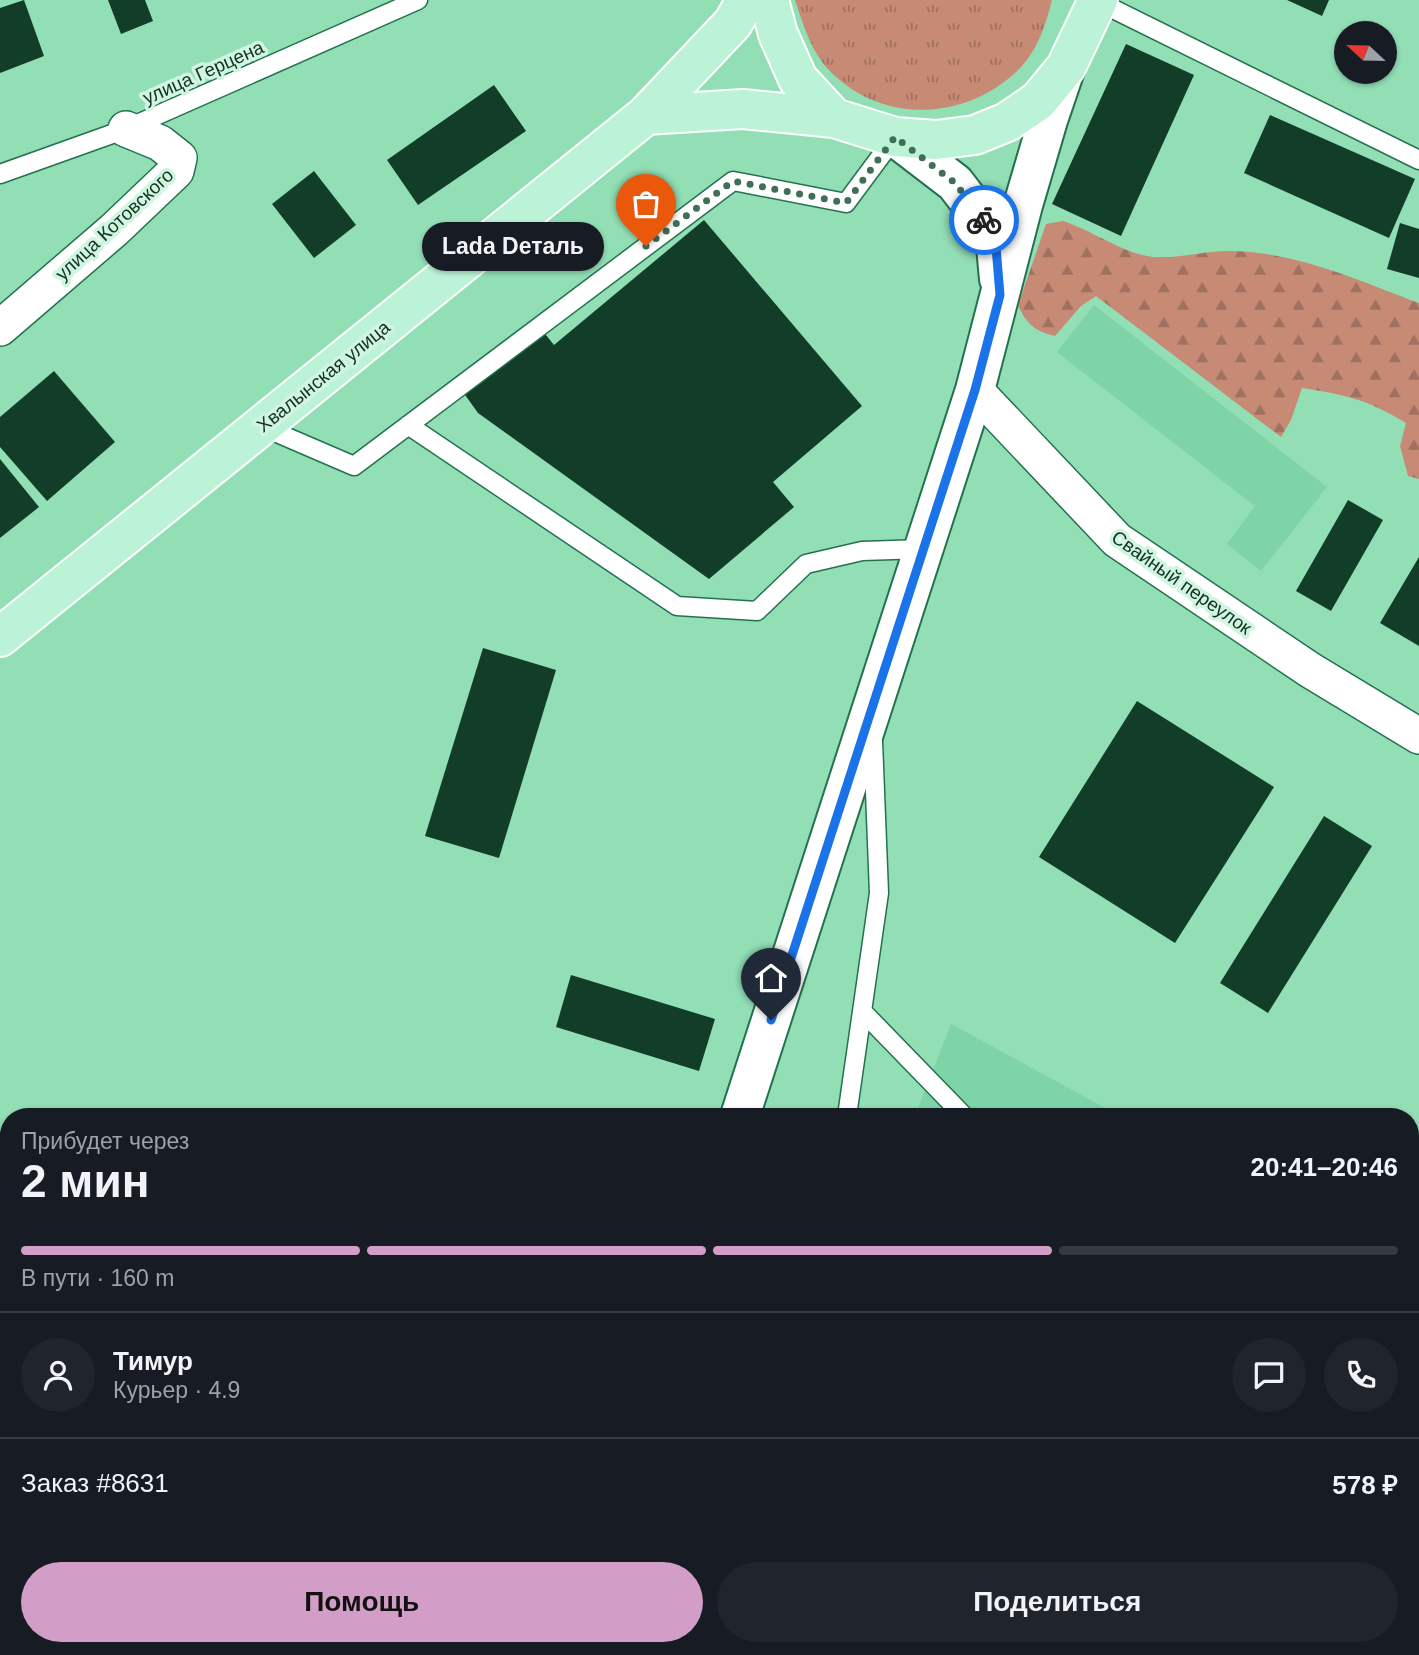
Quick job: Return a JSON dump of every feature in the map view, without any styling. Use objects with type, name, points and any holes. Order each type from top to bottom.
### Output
[{"type":"main road","name":"Хвалынская улица","points":[[0,637],[646,115],[733,23],[746,0]]},
{"type":"main road","points":[[769,0],[778,34],[798,79],[834,118]]},
{"type":"main road","points":[[646,115],[743,109],[834,118],[895,137],[936,140],[975,135],[1038,101],[1084,21]]},
{"type":"street","points":[[743,1108],[975,390],[1048,120],[1084,21]]},
{"type":"street","name":"улица Котовского","points":[[0,328],[114,230],[176,171],[179,158],[160,143],[126,129]]},
{"type":"street","points":[[895,137],[955,183],[995,235],[1000,295]]},
{"type":"street","name":"Свайный переулок","points":[[975,390],[1117,540],[1310,670],[1419,736]]},
{"type":"lane","name":"улица Герцена","points":[[0,174],[126,129],[418,0]]},
{"type":"lane","points":[[1084,21],[1419,160]]},
{"type":"lane","points":[[261,426],[354,466],[733,181],[846,203],[895,137]]},
{"type":"lane","points":[[408,425],[677,606],[757,611],[806,564],[862,551],[924,549]]},
{"type":"lane","points":[[848,1108],[879,893],[872,708]]},
{"type":"lane","points":[[862,1011],[956,1108]]},
{"type":"shaded area","points":[[1094,305],[1327,487],[1261,571],[1227,544],[1255,506],[1057,352]]},
{"type":"shaded area","points":[[951,1024],[1105,1108],[918,1108]]},
{"type":"green space","points":[[795,0],[1052,0],[1041,36],[1021,67],[1001,84],[978,97],[954,106],[929,110],[904,109],[879,103],[855,91],[834,75],[814,50]]},
{"type":"green space","points":[[1063,221],[1141,255],[1162,257],[1228,251],[1277,256],[1325,268],[1419,303],[1419,479],[1408,476],[1400,446],[1406,423],[1368,403],[1302,388],[1291,420],[1281,437],[1096,296],[1081,306],[1055,336],[1032,326],[1018,305],[1046,224]]},
{"type":"building","points":[[24,0],[44,56],[0,73],[0,8]]},
{"type":"building","points":[[108,0],[145,0],[153,21],[121,34]]},
{"type":"building","points":[[1287,0],[1329,0],[1322,16]]},
{"type":"building","points":[[1126,44],[1194,75],[1121,236],[1052,204]]},
{"type":"building","points":[[494,85],[526,131],[418,205],[387,160]]},
{"type":"building","points":[[1270,115],[1415,179],[1389,238],[1244,173]]},
{"type":"building","points":[[314,171],[356,225],[314,258],[272,204]]},
{"type":"building","points":[[704,220],[862,406],[773,482],[794,507],[709,579],[478,413],[463,392],[542,330],[554,345]]},
{"type":"building","points":[[1400,223],[1419,229],[1419,278],[1387,269]]},
{"type":"building","points":[[54,371],[115,442],[47,501],[0,447],[0,417]]},
{"type":"building","points":[[0,459],[39,507],[0,538]]},
{"type":"building","points":[[1348,500],[1383,520],[1331,611],[1296,591]]},
{"type":"building","points":[[1419,557],[1419,646],[1380,623]]},
{"type":"building","points":[[483,648],[556,670],[499,858],[425,836]]},
{"type":"building","points":[[1137,701],[1274,787],[1175,943],[1039,857]]},
{"type":"building","points":[[1324,816],[1372,846],[1268,1013],[1220,983]]},
{"type":"building","points":[[571,975],[715,1019],[699,1071],[556,1027]]},
{"type":"way so far","points":[[646,246],[733,181],[846,203],[895,137],[955,183],[984,220]]},
{"type":"place","name":"Lada Dеталь","points":[[646,246]]},
{"type":"route","points":[[771,1020],[975,390],[1000,295],[995,235],[984,220]]}]
